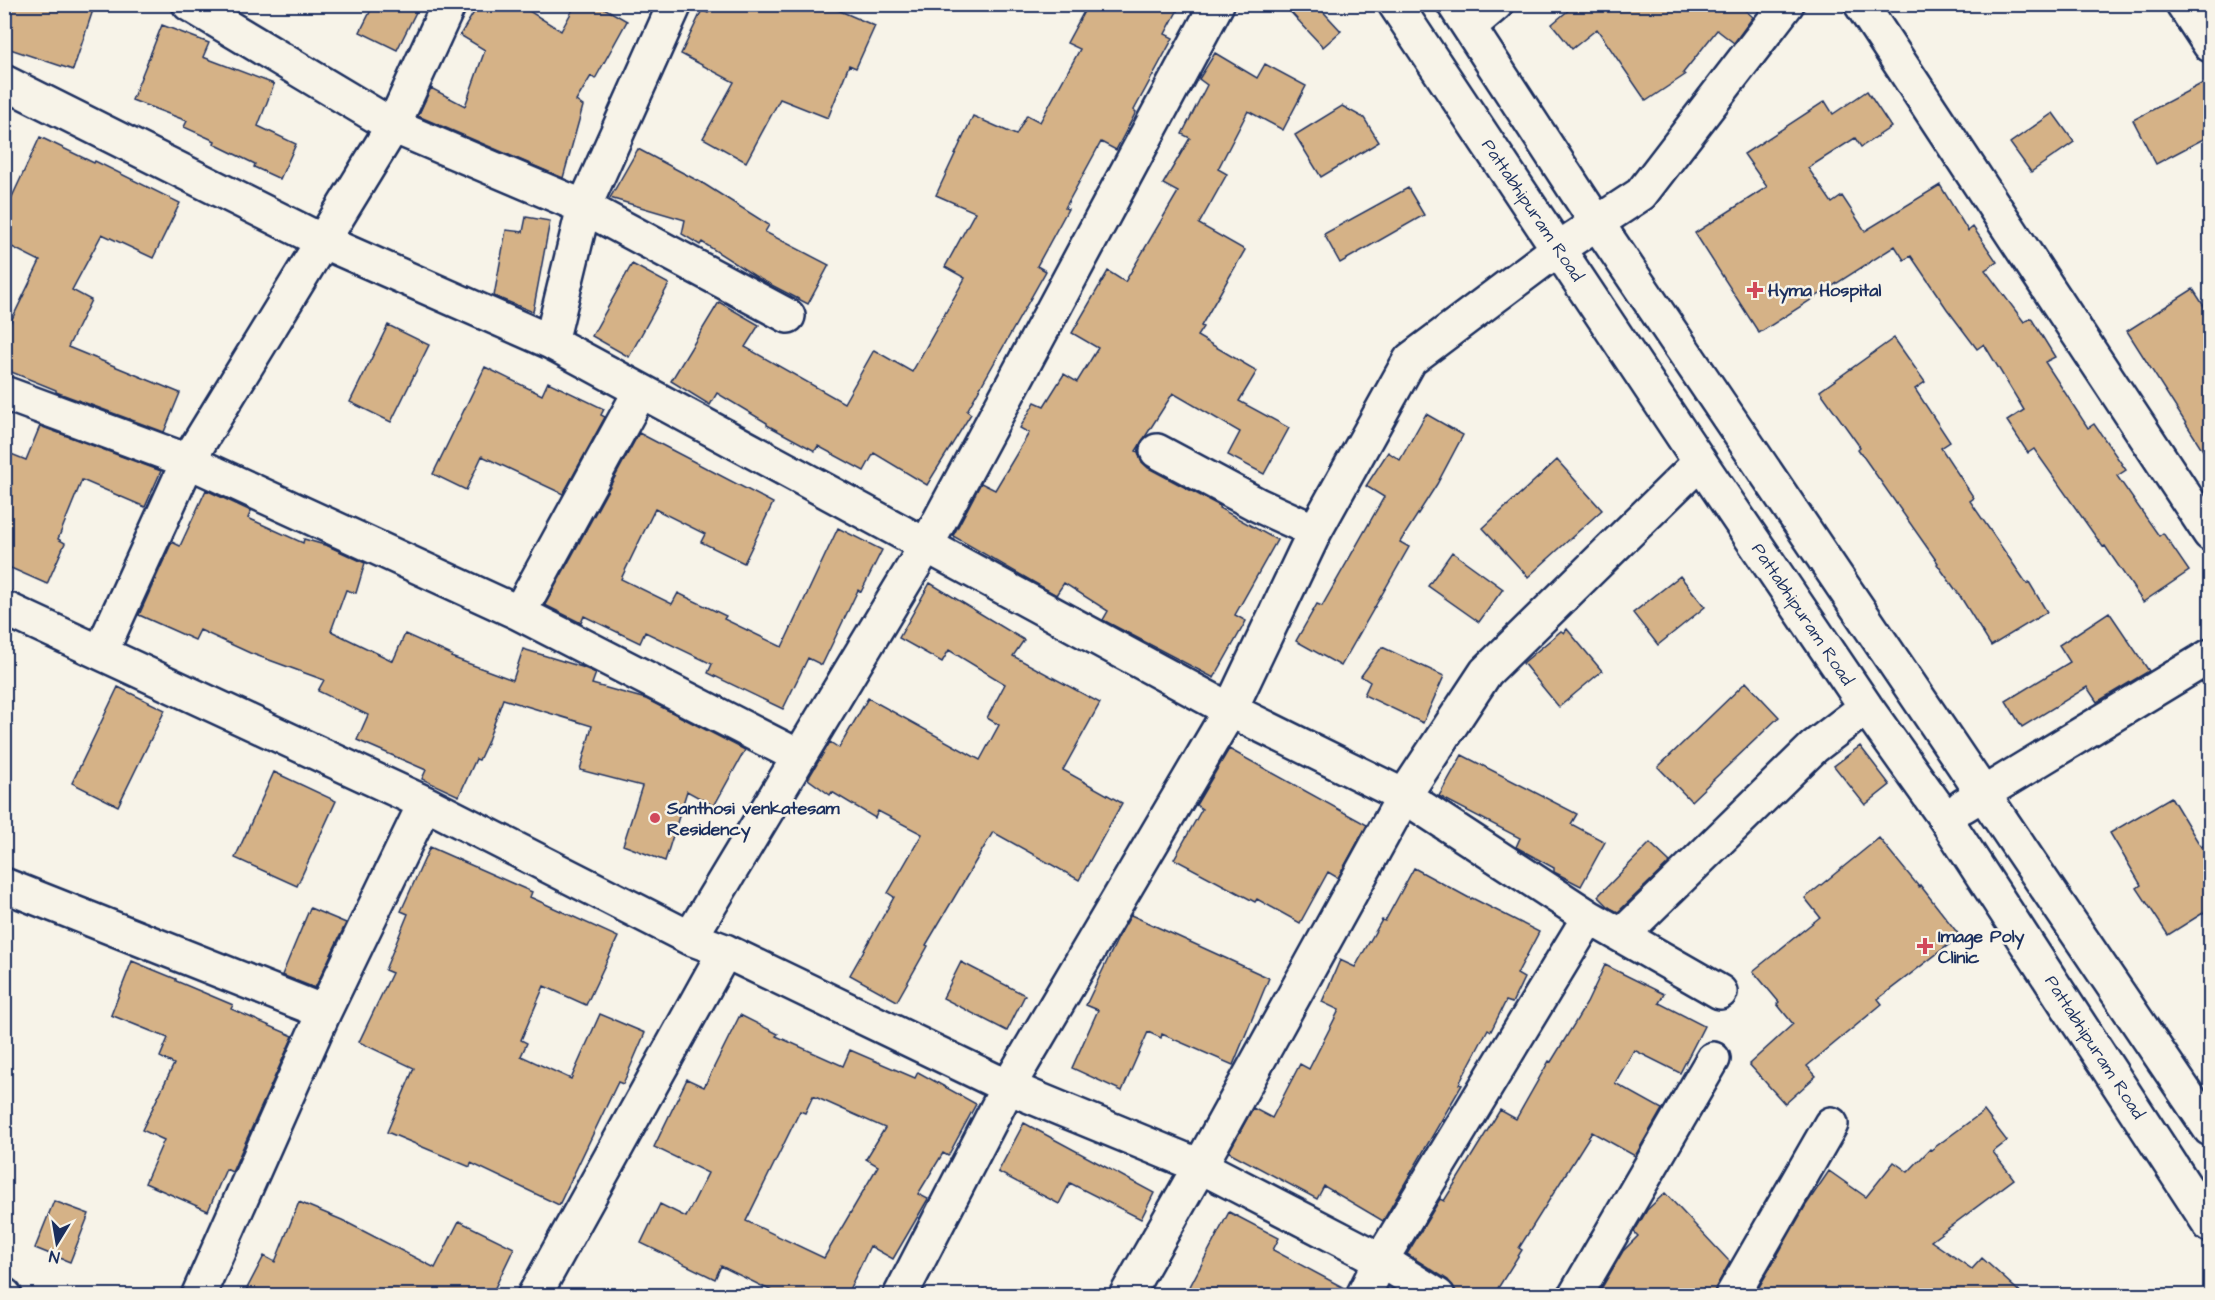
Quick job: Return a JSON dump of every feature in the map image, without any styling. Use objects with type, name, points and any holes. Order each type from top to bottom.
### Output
[{"type":"street","points":[[189,4],[393,126],[584,207],[788,316]]},
{"type":"street","points":[[101,652],[188,461],[393,126],[449,4]]},
{"type":"street","points":[[551,342],[584,207],[675,4]]},
{"type":"street","points":[[690,938],[926,546],[1217,4]]},
{"type":"street","name":"Pattabhipuram Road","points":[[1395,4],[1700,462],[1866,707],[1945,818],[2211,1225]]},
{"type":"street","points":[[1496,4],[1462,16],[1597,223],[2211,1129]]},
{"type":"street","points":[[900,1296],[1008,1087],[1230,710],[1315,531],[1410,360],[1558,248],[1641,194],[1788,4]]},
{"type":"street","points":[[1861,4],[2211,534]]},
{"type":"street","points":[[2183,4],[2211,45]]},
{"type":"street","points":[[4,82],[324,242],[551,342],[1230,710],[1404,795],[1589,917],[1720,992]]},
{"type":"street","points":[[519,614],[640,392]]},
{"type":"street","points":[[4,393],[188,461],[519,614],[798,756]]},
{"type":"street","points":[[1157,451],[1258,505],[1315,531]]},
{"type":"street","points":[[1126,1296],[1404,795],[1486,672],[1700,462]]},
{"type":"street","points":[[4,608],[425,803],[690,938],[725,951],[1008,1087],[1200,1166],[1381,1260],[1438,1296]]},
{"type":"street","points":[[1945,818],[2211,656]]},
{"type":"street","points":[[1622,936],[1814,747],[1866,707]]},
{"type":"street","points":[[198,1296],[324,1012],[425,803]]},
{"type":"street","points":[[4,885],[324,1012]]},
{"type":"street","points":[[1363,1296],[1381,1260],[1589,917]]},
{"type":"street","points":[[534,1296],[725,951]]},
{"type":"street","points":[[1575,1296],[1713,1059]]},
{"type":"street","points":[[1732,1296],[1831,1124]]},
{"type":"building","points":[[4,4],[95,4],[73,70],[4,47]]},
{"type":"building","points":[[374,4],[420,4],[397,50],[360,32]]},
{"type":"building","points":[[479,4],[518,4],[561,31],[576,4],[597,4],[627,21],[595,79],[591,76],[576,101],[583,106],[563,178],[418,116],[431,88],[465,106],[485,50],[460,35]]},
{"type":"building","points":[[712,4],[824,4],[875,26],[856,68],[849,65],[828,118],[780,99],[746,162],[703,138],[734,82],[681,54],[702,10],[708,13]]},
{"type":"building","points":[[1088,4],[1181,4],[1165,34],[1173,38],[1134,110],[1136,112],[1116,150],[1101,142],[1037,266],[1046,271],[967,411],[971,414],[927,485],[874,453],[864,471],[818,446],[815,451],[767,425],[717,393],[710,405],[671,381],[719,302],[759,325],[745,347],[844,403],[874,350],[912,372],[965,278],[945,267],[975,212],[936,195],[973,116],[1016,135],[1027,115],[1040,122],[1080,49],[1067,43]]},
{"type":"building","points":[[1283,4],[1316,4],[1341,31],[1323,47]]},
{"type":"building","points":[[1576,4],[1738,4],[1753,17],[1734,43],[1717,30],[1683,73],[1685,75],[1646,101],[1597,29],[1572,49],[1552,24]]},
{"type":"building","points":[[162,25],[209,43],[203,57],[274,84],[258,126],[296,144],[280,179],[214,144],[215,141],[184,127],[187,121],[132,100]]},
{"type":"building","points":[[1215,53],[1257,78],[1265,64],[1306,86],[1283,130],[1248,111],[1218,169],[1227,174],[1199,224],[1245,250],[1197,336],[1257,371],[1239,401],[1289,428],[1264,474],[1228,455],[1240,432],[1173,393],[1136,451],[1148,468],[1220,506],[1219,508],[1277,540],[1235,615],[1246,621],[1214,678],[1103,620],[1108,611],[1064,583],[1056,595],[953,536],[981,483],[995,490],[1029,433],[1020,428],[1035,402],[1044,406],[1064,374],[1077,382],[1098,348],[1072,333],[1108,271],[1125,282],[1178,192],[1163,184],[1190,138],[1182,134],[1207,85],[1199,79]]},
{"type":"building","points":[[2203,83],[2211,97],[2211,135],[2156,164],[2133,120]]},
{"type":"building","points":[[1867,91],[1891,127],[1861,147],[1855,138],[1808,168],[1832,203],[1842,196],[1865,231],[1940,185],[1968,231],[1973,227],[1997,262],[1985,270],[2024,322],[2031,318],[2055,357],[2045,362],[2088,428],[2094,424],[2126,470],[2117,476],[2159,536],[2163,533],[2189,571],[2143,602],[2034,449],[2028,453],[2007,421],[2024,410],[1984,344],[1977,349],[1911,256],[1904,260],[1895,246],[1759,333],[1695,233],[1767,187],[1744,154],[1825,101],[1833,114]]},
{"type":"building","points":[[1342,106],[1364,118],[1379,142],[1321,177],[1295,135]]},
{"type":"building","points":[[2053,113],[2074,142],[2031,172],[2010,143]]},
{"type":"building","points":[[40,137],[180,203],[153,258],[102,234],[72,290],[91,300],[68,347],[180,393],[164,432],[56,392],[56,390],[4,369],[4,321],[10,323],[40,261],[4,243],[4,195],[11,199]]},
{"type":"building","points":[[638,149],[704,184],[769,225],[765,232],[829,265],[808,304],[758,278],[702,242],[700,245],[682,234],[685,220],[610,198]]},
{"type":"building","points":[[1408,188],[1424,215],[1340,263],[1324,234]]},
{"type":"building","points":[[526,217],[550,221],[533,312],[494,296],[506,230],[523,232]]},
{"type":"building","points":[[632,264],[669,284],[629,357],[592,336]]},
{"type":"building","points":[[2193,289],[2211,317],[2211,463],[2127,331]]},
{"type":"building","points":[[388,325],[429,345],[391,422],[350,402]]},
{"type":"building","points":[[1894,338],[1925,382],[1915,389],[1950,442],[1941,448],[1974,498],[1970,501],[2027,584],[2029,582],[2047,612],[1991,646],[1938,563],[1820,391]]},
{"type":"building","points":[[485,367],[542,395],[548,382],[604,409],[601,415],[605,417],[563,494],[482,456],[466,490],[433,474]]},
{"type":"building","points":[[1426,414],[1463,435],[1437,484],[1400,542],[1409,547],[1341,666],[1296,641],[1317,604],[1322,606],[1384,497],[1366,486],[1388,452],[1400,460]]},
{"type":"building","points":[[40,426],[161,471],[145,507],[82,480],[58,539],[65,543],[47,584],[4,565],[4,451],[26,460]]},
{"type":"building","points":[[639,433],[773,503],[744,563],[701,542],[705,534],[655,509],[621,579],[672,604],[678,593],[726,616],[724,619],[782,647],[838,528],[882,550],[861,592],[858,590],[822,665],[808,658],[783,709],[708,673],[712,664],[645,632],[640,643],[584,616],[581,623],[545,605]]},
{"type":"building","points":[[1557,460],[1602,510],[1528,577],[1483,528]]},
{"type":"building","points":[[206,490],[251,511],[248,518],[303,543],[304,539],[328,546],[365,563],[356,593],[346,590],[331,631],[393,661],[405,634],[452,655],[451,657],[513,680],[523,649],[596,673],[592,684],[646,699],[745,750],[714,806],[687,791],[665,861],[623,845],[642,786],[580,770],[592,726],[503,699],[487,743],[479,760],[476,759],[459,796],[422,779],[426,770],[357,740],[368,715],[318,691],[324,680],[250,653],[200,630],[195,640],[139,615],[172,542],[180,546]]},
{"type":"building","points":[[1452,552],[1503,589],[1479,622],[1428,586]]},
{"type":"building","points":[[1680,576],[1705,607],[1658,645],[1633,613]]},
{"type":"building","points":[[930,583],[1024,640],[1013,656],[1100,703],[1063,770],[1122,803],[1079,880],[993,832],[926,945],[928,946],[897,1001],[850,975],[894,897],[888,893],[922,834],[878,811],[875,818],[832,792],[830,795],[808,779],[830,742],[839,748],[868,698],[980,760],[999,725],[987,718],[1005,684],[949,650],[942,662],[899,638]]},
{"type":"building","points":[[2109,612],[2149,671],[2097,702],[2087,687],[2022,727],[2006,701],[2070,662],[2059,645]]},
{"type":"building","points":[[1567,629],[1602,671],[1559,707],[1523,663],[1561,631],[1564,633]]},
{"type":"building","points":[[1382,647],[1444,676],[1423,723],[1364,695],[1370,682],[1361,676]]},
{"type":"building","points":[[1746,682],[1779,717],[1691,801],[1658,767]]},
{"type":"building","points":[[118,687],[165,710],[118,806],[72,783]]},
{"type":"building","points":[[1860,746],[1890,785],[1865,805],[1834,766]]},
{"type":"building","points":[[1229,749],[1367,825],[1338,878],[1328,872],[1300,923],[1257,899],[1255,902],[1174,859],[1202,809],[1196,805]]},
{"type":"building","points":[[1462,755],[1577,814],[1571,824],[1605,842],[1581,886],[1554,872],[1554,868],[1516,847],[1520,838],[1439,796]]},
{"type":"building","points":[[274,772],[336,801],[297,886],[235,858]]},
{"type":"building","points":[[2171,797],[2201,847],[2211,841],[2211,908],[2168,935],[2137,888],[2141,885],[2110,833]]},
{"type":"building","points":[[1879,838],[1960,936],[1878,999],[1882,1004],[1807,1066],[1816,1076],[1785,1104],[1749,1064],[1793,1024],[1777,1004],[1779,1002],[1753,971],[1820,917],[1805,898]]},
{"type":"building","points":[[1650,843],[1670,862],[1618,912],[1610,908],[1598,896]]},
{"type":"building","points":[[430,847],[532,892],[530,897],[618,937],[586,1005],[544,986],[521,1040],[527,1043],[521,1056],[571,1079],[600,1014],[645,1033],[623,1084],[618,1082],[559,1205],[471,1163],[470,1167],[387,1132],[414,1068],[359,1042],[392,973],[385,970],[408,914],[401,911]]},
{"type":"building","points":[[1414,868],[1539,932],[1517,974],[1524,978],[1512,1003],[1506,1001],[1491,1031],[1488,1029],[1459,1084],[1462,1085],[1383,1221],[1324,1186],[1317,1199],[1229,1152],[1253,1108],[1272,1118],[1300,1064],[1309,1069],[1339,1010],[1322,1002],[1340,960],[1355,967],[1382,920],[1385,921]]},
{"type":"building","points":[[310,908],[346,923],[315,988],[282,975]]},
{"type":"building","points":[[1131,915],[1269,978],[1233,1065],[1162,1034],[1161,1038],[1148,1032],[1122,1091],[1072,1068],[1098,1010],[1086,1005]]},
{"type":"building","points":[[132,961],[233,1005],[231,1009],[293,1036],[232,1172],[226,1169],[208,1211],[145,1183],[164,1140],[142,1130],[174,1064],[160,1057],[168,1038],[111,1015]]},
{"type":"building","points":[[961,962],[1025,995],[1007,1031],[943,998]]},
{"type":"building","points":[[1605,965],[1664,994],[1659,1003],[1704,1026],[1680,1073],[1634,1050],[1615,1083],[1662,1109],[1635,1156],[1592,1132],[1519,1248],[1522,1250],[1493,1296],[1462,1296],[1448,1280],[1407,1254],[1440,1199],[1444,1201],[1500,1110],[1516,1119],[1549,1061],[1551,1062],[1587,1003]]},
{"type":"building","points":[[740,1015],[778,1034],[776,1036],[843,1066],[850,1050],[915,1078],[918,1072],[976,1104],[948,1156],[943,1153],[918,1194],[928,1199],[893,1259],[870,1246],[846,1296],[782,1296],[721,1266],[715,1279],[641,1243],[660,1204],[686,1217],[708,1173],[654,1147],[687,1079],[704,1087]],"holes":[[[813,1096],[885,1128],[866,1159],[878,1166],[824,1258],[746,1221],[800,1111],[805,1113]]]},
{"type":"building","points":[[1984,1111],[2007,1141],[1993,1152],[2014,1179],[1931,1241],[1972,1269],[1982,1258],[2024,1296],[1754,1296],[1806,1205],[1829,1171],[1866,1197],[1894,1162],[1908,1172],[1930,1149]]},
{"type":"building","points":[[1024,1123],[1154,1193],[1141,1219],[1070,1183],[1059,1204],[998,1172]]},
{"type":"building","points":[[1665,1193],[1730,1262],[1713,1296],[1597,1296],[1623,1251],[1638,1236],[1634,1232],[1647,1210]]},
{"type":"building","points":[[54,1201],[89,1214],[70,1262],[35,1248]]},
{"type":"building","points":[[299,1202],[342,1220],[435,1268],[459,1221],[514,1248],[491,1296],[243,1296],[264,1256],[275,1262]]},
{"type":"building","points":[[1229,1212],[1279,1238],[1273,1250],[1346,1289],[1345,1296],[1185,1296]]},
{"type":"place","name":"Hyma Hospital","points":[[1755,290]]},
{"type":"place","name":"Santhosi venkatesam Residency","points":[[655,818]]},
{"type":"place","name":"Image Poly Clinic","points":[[1925,946]]}]
